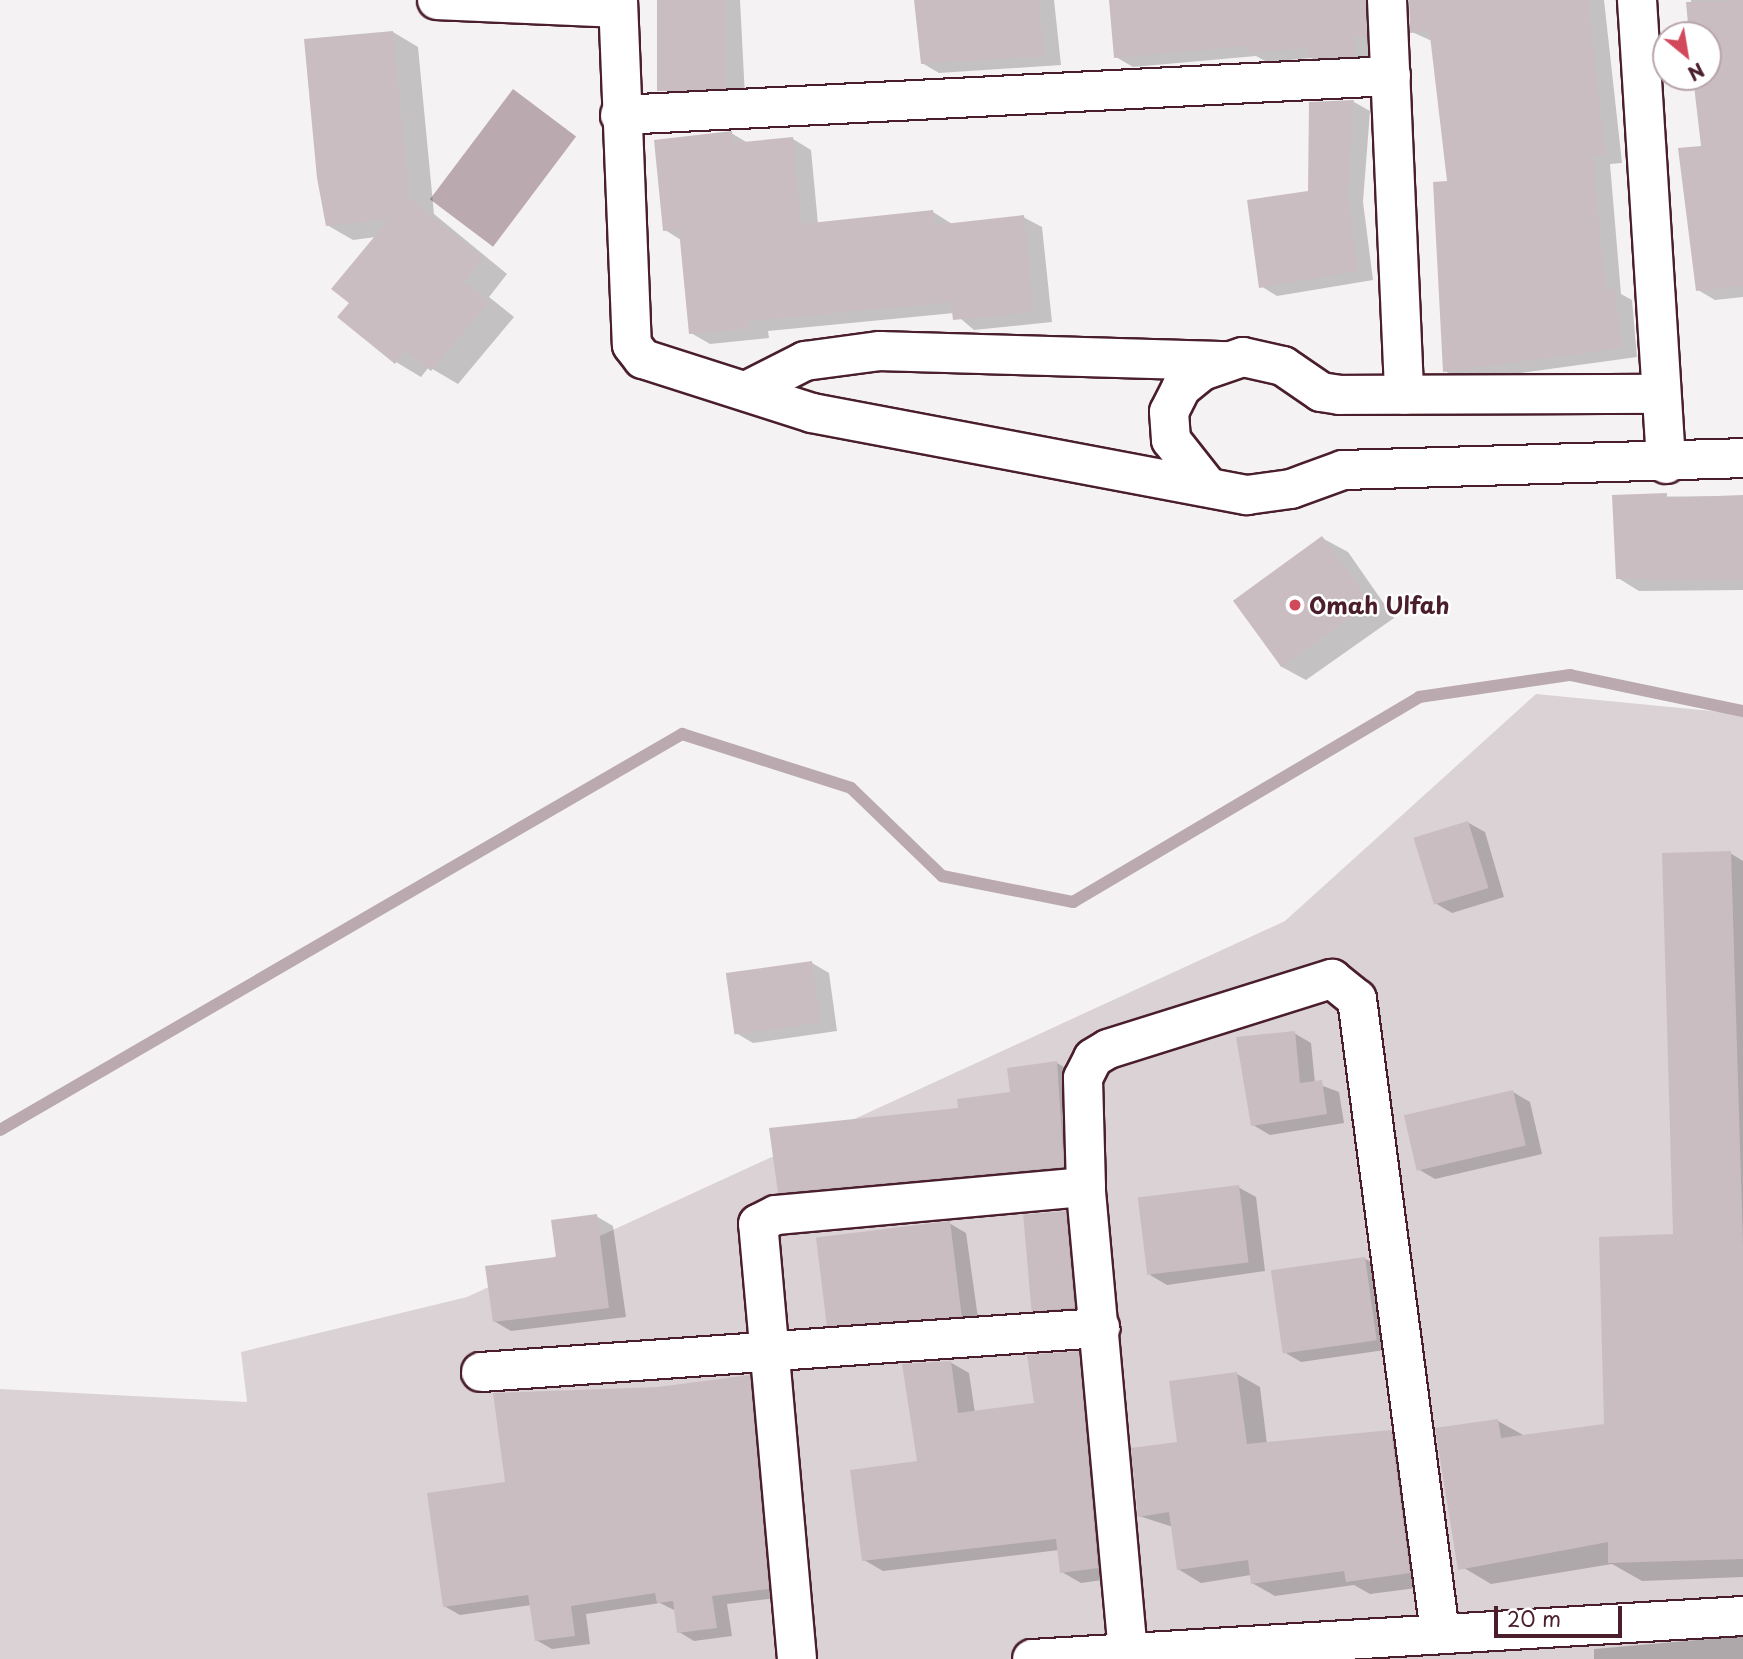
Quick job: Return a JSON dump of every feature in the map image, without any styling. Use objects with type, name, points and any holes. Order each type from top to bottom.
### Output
[{"type":"street","points":[[437,0],[618,4],[620,116],[632,345],[643,359],[750,389],[812,414],[1205,483],[1247,495],[1291,489],[1343,470],[1666,464],[1743,458]]},
{"type":"street","points":[[1387,0],[1404,395]]},
{"type":"street","points":[[1637,0],[1658,394],[1666,464]]},
{"type":"street","points":[[620,116],[1391,76]]},
{"type":"street","points":[[750,389],[805,360],[880,351],[1227,361],[1265,359],[1339,395],[1658,394]]},
{"type":"street","points":[[1205,483],[1171,440],[1169,412],[1181,388],[1227,361]]},
{"type":"street","points":[[1128,1653],[1086,1187],[1083,1078],[1093,1058],[1332,979],[1351,989],[1440,1633]]},
{"type":"street","points":[[797,1659],[755,1234],[766,1217],[1086,1187]]},
{"type":"street","points":[[481,1372],[768,1354],[1100,1328]]},
{"type":"street","points":[[1032,1659],[1128,1653],[1261,1652],[1440,1633],[1743,1616]]},
{"type":"shaded area","points":[[513,89],[576,137],[493,247],[430,199]]},
{"type":"shaded area","points":[[1536,694],[1743,714],[1743,1659],[0,1659],[0,1389],[247,1402],[241,1352],[467,1297],[1285,921]]},
{"type":"building","points":[[657,0],[724,0],[724,91],[657,91]]},
{"type":"building","points":[[914,0],[1039,0],[1044,56],[921,64]]},
{"type":"building","points":[[1109,0],[1365,0],[1367,37],[1354,38],[1354,56],[1308,58],[1308,48],[1248,53],[1247,46],[1114,58]]},
{"type":"building","points":[[1409,0],[1588,0],[1605,154],[1593,155],[1605,290],[1615,289],[1621,348],[1443,372],[1433,182],[1447,181],[1430,36],[1428,31],[1410,33]]},
{"type":"building","points":[[1743,0],[1743,286],[1696,291],[1678,148],[1701,146],[1695,91],[1722,91],[1722,21],[1688,21],[1686,2]]},
{"type":"building","points":[[393,31],[409,198],[483,258],[464,281],[489,302],[431,371],[405,350],[395,364],[337,317],[349,303],[331,289],[389,219],[326,226],[317,178],[304,39]]},
{"type":"building","points":[[1354,100],[1347,192],[1358,271],[1259,288],[1247,200],[1308,191],[1309,102]]},
{"type":"building","points":[[732,131],[733,143],[793,137],[801,224],[933,210],[935,225],[1024,215],[1033,312],[953,320],[951,302],[750,321],[750,328],[689,334],[679,230],[663,231],[654,140]]},
{"type":"building","points":[[1667,493],[1667,498],[1743,495],[1743,580],[1616,579],[1612,495]]},
{"type":"building","points":[[1322,536],[1370,602],[1281,667],[1233,601]]},
{"type":"building","points":[[1468,821],[1488,888],[1434,905],[1413,838]]},
{"type":"building","points":[[1731,851],[1743,1245],[1743,1559],[1608,1563],[1608,1542],[1458,1570],[1435,1428],[1498,1419],[1501,1438],[1604,1424],[1599,1237],[1673,1234],[1662,853]]},
{"type":"building","points":[[812,961],[821,1022],[734,1035],[726,973]]},
{"type":"building","points":[[1295,1031],[1300,1083],[1322,1080],[1327,1114],[1251,1126],[1236,1037]]},
{"type":"building","points":[[1057,1061],[1064,1167],[778,1193],[769,1128],[958,1108],[957,1099],[1010,1092],[1007,1068]]},
{"type":"building","points":[[1513,1090],[1526,1146],[1417,1171],[1404,1115]]},
{"type":"building","points":[[1239,1185],[1249,1262],[1147,1275],[1138,1197]]},
{"type":"building","points":[[1066,1211],[1074,1308],[1032,1311],[1023,1215]]},
{"type":"building","points":[[597,1214],[609,1308],[493,1322],[485,1266],[556,1257],[551,1220]]},
{"type":"building","points":[[950,1221],[962,1316],[828,1333],[816,1237]]},
{"type":"building","points":[[1365,1257],[1377,1340],[1283,1353],[1271,1270]]},
{"type":"building","points":[[1079,1351],[1098,1568],[1060,1573],[1056,1539],[862,1561],[850,1470],[917,1461],[902,1364],[951,1361],[958,1413],[1034,1403],[1027,1355]]},
{"type":"building","points":[[1237,1372],[1247,1444],[1391,1430],[1410,1573],[1346,1582],[1344,1571],[1251,1584],[1248,1560],[1177,1570],[1169,1512],[1138,1517],[1131,1448],[1177,1442],[1169,1381]]},
{"type":"building","points":[[750,1375],[769,1589],[712,1596],[717,1628],[677,1633],[673,1601],[657,1603],[655,1593],[571,1606],[575,1636],[535,1641],[528,1595],[443,1607],[427,1493],[505,1482],[493,1393],[658,1387]]},
{"type":"waterway","points":[[0,1130],[682,734],[851,788],[942,876],[1073,902],[1419,697],[1570,675],[1743,711]]},
{"type":"place","name":"Omah Ulfah","points":[[1295,605]]}]
